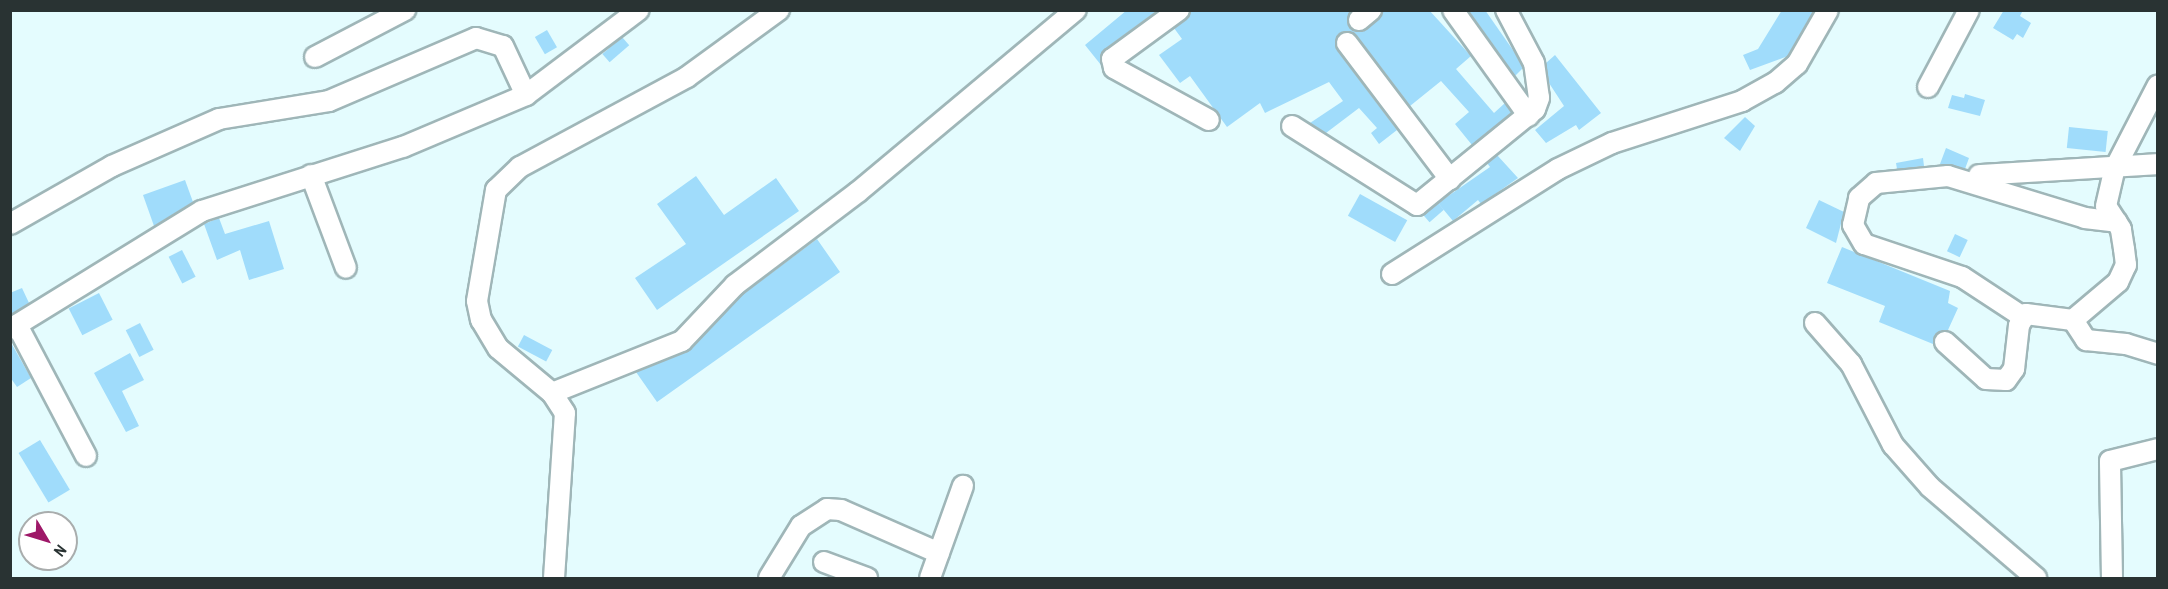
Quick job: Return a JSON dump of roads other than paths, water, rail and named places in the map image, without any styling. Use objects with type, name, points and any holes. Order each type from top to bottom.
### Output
[{"type":"street","points":[[315,57],[405,10]]},
{"type":"street","points":[[86,456],[14,327],[202,211],[403,147],[526,95],[639,10]]},
{"type":"street","points":[[554,579],[565,422],[561,404],[552,393],[505,355],[481,320],[477,301],[496,190],[520,167],[687,77],[779,10]]},
{"type":"street","points":[[552,393],[682,341],[735,285],[858,192],[1076,10]]},
{"type":"street","points":[[1179,10],[1112,59],[1114,68],[1209,120]]},
{"type":"street","points":[[1452,10],[1529,116]]},
{"type":"street","points":[[1292,126],[1417,205],[1529,116],[1539,98],[1534,63],[1506,10]]},
{"type":"street","points":[[1392,274],[1558,169],[1612,143],[1742,101],[1775,83],[1797,64],[1828,10]]},
{"type":"street","points":[[1928,87],[1969,10]]},
{"type":"street","points":[[10,224],[112,166],[219,119],[329,102],[476,38],[503,46],[526,95]]},
{"type":"street","points":[[1347,43],[1450,179]]},
{"type":"street","points":[[2117,222],[2085,218],[1948,176],[1876,183],[1859,198],[1853,225],[1864,244],[1962,277],[2023,317],[2073,320],[2118,282],[2126,265],[2117,222],[2106,206],[2115,168],[2157,85]]},
{"type":"street","points":[[1979,175],[2157,164]]},
{"type":"street","points":[[311,175],[346,268]]},
{"type":"street","points":[[1945,342],[1986,379],[2006,380],[2014,369],[2023,317]]},
{"type":"street","points":[[2073,320],[2085,340],[2126,344],[2157,354]]},
{"type":"street","points":[[1815,323],[1851,364],[1893,445],[1930,487],[2036,579]]},
{"type":"street","points":[[2112,579],[2110,461],[2157,449]]},
{"type":"street","points":[[930,579],[963,486]]},
{"type":"street","points":[[769,579],[801,526],[827,509],[841,510],[939,553]]},
{"type":"street","points":[[824,562],[867,579]]}]
